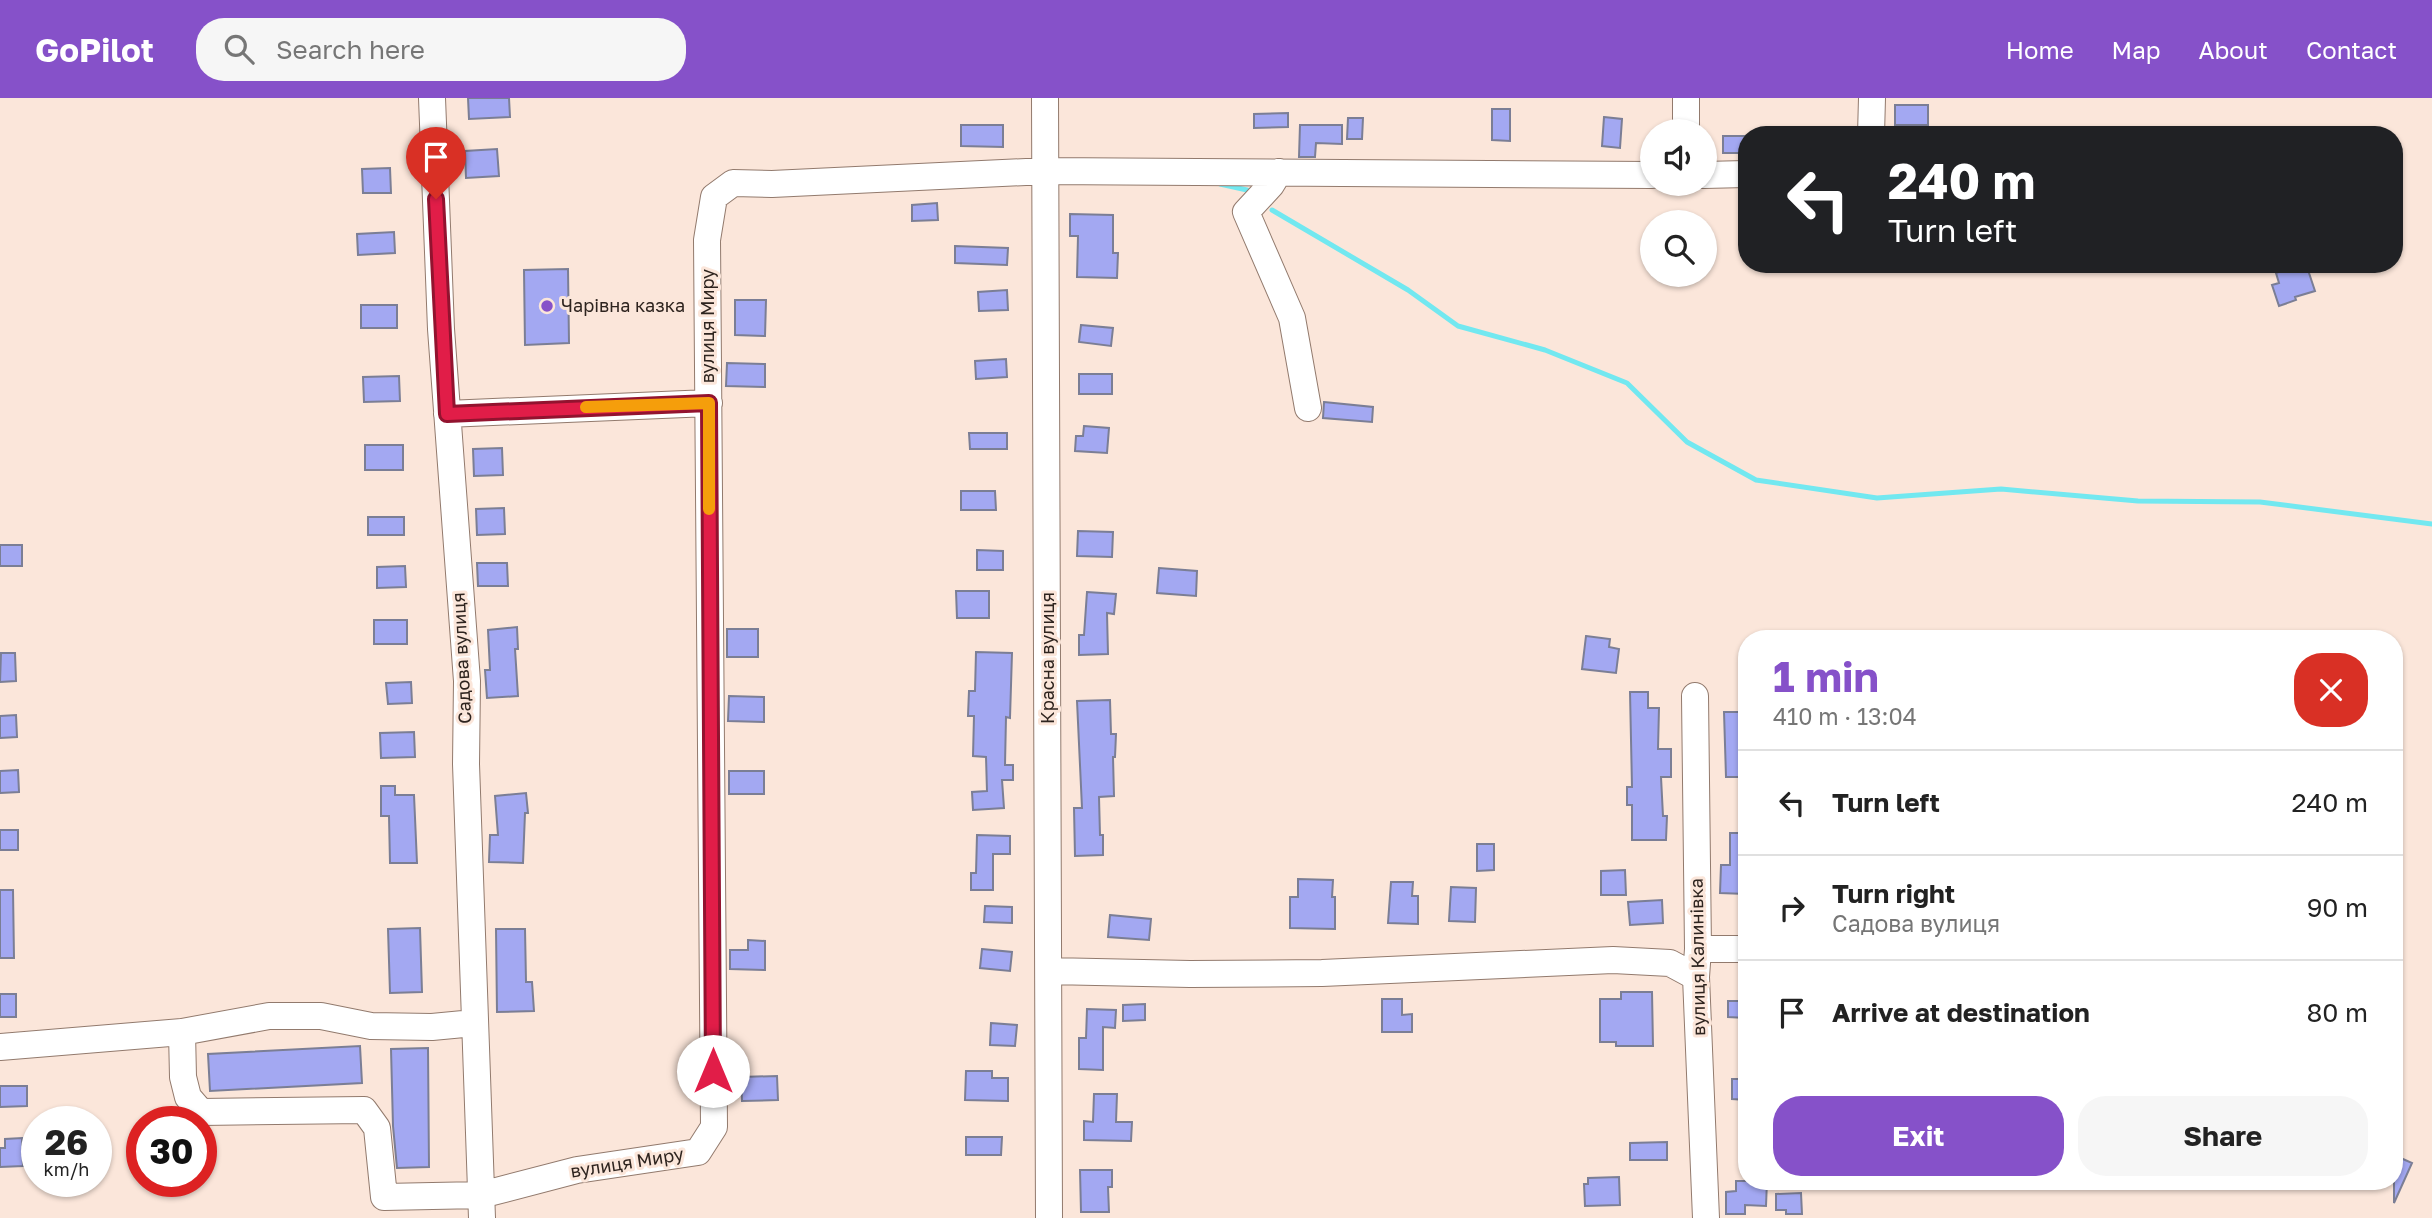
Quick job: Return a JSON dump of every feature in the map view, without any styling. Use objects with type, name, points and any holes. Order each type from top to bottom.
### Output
[{"type":"street","name":"Садова вулиця","points":[[432,98],[441,329],[467,681],[466,764],[481,1207]]},
{"type":"street","name":"Красна вулиця","points":[[1045,98],[1049,1218]]},
{"type":"street","points":[[1686,98],[1686,119]]},
{"type":"street","points":[[1871,126],[1872,98]]},
{"type":"street","points":[[1046,171],[1640,174]]},
{"type":"street","name":"вулиця Миру","points":[[182,1032],[183,1077],[188,1097],[201,1111],[363,1110],[377,1128],[384,1197],[481,1207],[577,1170],[698,1152],[714,1127],[707,240],[714,197],[733,183],[772,184],[1046,171]]},
{"type":"street","points":[[1279,172],[1271,186],[1246,212],[1292,318],[1308,408]]},
{"type":"street","points":[[1717,174],[1738,174]]},
{"type":"street","points":[[447,414],[709,403]]},
{"type":"street","name":"вулиця Калинівка","points":[[1695,696],[1696,977],[1706,1218]]},
{"type":"street","points":[[1698,949],[1738,949]]},
{"type":"street","points":[[1049,971],[1322,973],[1613,960],[1670,963],[1696,977]]},
{"type":"street","points":[[0,1047],[182,1032],[269,1016],[321,1016],[371,1026],[432,1027],[474,1023]]},
{"type":"building","points":[[468,98],[509,98],[510,117],[469,119]]},
{"type":"building","points":[[1895,105],[1928,105],[1928,125],[1895,125]]},
{"type":"building","points":[[1492,109],[1510,109],[1510,141],[1492,140]]},
{"type":"building","points":[[1288,113],[1288,127],[1254,128],[1254,114]]},
{"type":"building","points":[[1604,117],[1622,119],[1620,148],[1602,146]]},
{"type":"building","points":[[1348,118],[1363,118],[1362,139],[1347,139]]},
{"type":"building","points":[[961,125],[1003,125],[1003,147],[961,146]]},
{"type":"building","points":[[1300,125],[1342,125],[1342,144],[1316,143],[1315,157],[1299,157]]},
{"type":"building","points":[[1723,136],[1738,136],[1738,153],[1723,153]]},
{"type":"building","points":[[497,149],[499,176],[466,178],[465,151]]},
{"type":"building","points":[[390,168],[391,193],[363,193],[362,169]]},
{"type":"building","points":[[937,203],[938,220],[912,221],[912,205]]},
{"type":"building","points":[[1070,214],[1113,215],[1113,253],[1118,253],[1117,278],[1077,277],[1078,236],[1070,236]]},
{"type":"building","points":[[394,232],[395,253],[358,255],[357,234]]},
{"type":"building","points":[[955,246],[1008,248],[1007,265],[955,263]]},
{"type":"building","name":"Чарівна казка","points":[[568,269],[569,343],[525,345],[524,270]]},
{"type":"building","points":[[2276,273],[2309,273],[2315,291],[2295,297],[2296,300],[2279,306],[2272,285],[2279,283]]},
{"type":"building","points":[[1007,290],[1008,310],[979,311],[978,292]]},
{"type":"building","points":[[735,300],[766,300],[765,336],[735,335]]},
{"type":"building","points":[[361,305],[397,305],[397,328],[361,328]]},
{"type":"building","points":[[1081,325],[1113,328],[1111,346],[1079,342]]},
{"type":"building","points":[[1006,359],[1007,377],[976,379],[975,361]]},
{"type":"building","points":[[727,363],[765,364],[765,387],[726,386]]},
{"type":"building","points":[[1079,374],[1112,374],[1112,394],[1079,394]]},
{"type":"building","points":[[399,376],[400,401],[364,402],[363,377]]},
{"type":"building","points":[[1324,402],[1373,407],[1372,422],[1323,418]]},
{"type":"building","points":[[1084,426],[1109,428],[1107,453],[1075,451],[1076,436],[1083,436]]},
{"type":"building","points":[[969,433],[1007,433],[1007,449],[970,449]]},
{"type":"building","points":[[365,445],[403,445],[403,470],[365,470]]},
{"type":"building","points":[[502,448],[503,475],[474,476],[473,449]]},
{"type":"building","points":[[961,491],[995,491],[996,510],[961,510]]},
{"type":"building","points":[[504,508],[505,534],[477,535],[476,509]]},
{"type":"building","points":[[368,517],[404,517],[404,535],[368,535]]},
{"type":"building","points":[[1078,531],[1113,532],[1112,557],[1077,556]]},
{"type":"building","points":[[0,545],[22,545],[22,566],[0,566]]},
{"type":"building","points":[[977,550],[1003,551],[1003,570],[977,570]]},
{"type":"building","points":[[477,563],[507,563],[508,586],[478,586]]},
{"type":"building","points":[[405,566],[406,587],[377,588],[377,567]]},
{"type":"building","points":[[1159,568],[1197,571],[1196,596],[1157,593]]},
{"type":"building","points":[[956,591],[989,591],[989,618],[957,618]]},
{"type":"building","points":[[1087,592],[1116,594],[1114,614],[1107,613],[1108,654],[1079,655],[1079,635],[1084,635]]},
{"type":"building","points":[[374,620],[407,620],[407,644],[374,644]]},
{"type":"building","points":[[517,627],[518,649],[515,649],[518,696],[487,698],[485,670],[490,670],[488,630]]},
{"type":"building","points":[[727,629],[758,629],[758,657],[727,657]]},
{"type":"building","points":[[1586,636],[1610,639],[1609,647],[1619,649],[1616,673],[1582,669]]},
{"type":"building","points":[[976,652],[1012,653],[1005,765],[1013,765],[1013,780],[1002,780],[1004,808],[973,810],[972,792],[987,791],[986,757],[973,756],[974,716],[968,716],[969,691],[975,691]]},
{"type":"building","points":[[1,653],[15,653],[16,681],[0,682]]},
{"type":"building","points":[[411,682],[412,703],[388,704],[386,683]]},
{"type":"building","points":[[1630,692],[1648,692],[1648,708],[1659,708],[1658,749],[1671,749],[1671,777],[1661,777],[1663,816],[1667,816],[1666,840],[1632,840],[1632,805],[1627,805],[1627,787],[1632,787]]},
{"type":"building","points":[[729,696],[764,697],[764,722],[728,721]]},
{"type":"building","points":[[1110,700],[1111,734],[1116,734],[1113,757],[1114,796],[1099,797],[1103,855],[1075,856],[1074,808],[1082,808],[1077,701]]},
{"type":"building","points":[[1724,712],[1738,712],[1738,777],[1726,777]]},
{"type":"building","points":[[16,715],[17,737],[0,738],[0,716]]},
{"type":"building","points":[[414,732],[415,757],[381,758],[380,733]]},
{"type":"building","points":[[18,770],[19,792],[0,793],[0,771]]},
{"type":"building","points":[[729,771],[764,771],[764,794],[729,794]]},
{"type":"building","points":[[381,786],[395,786],[395,795],[414,795],[417,863],[390,863],[389,816],[381,816]]},
{"type":"building","points":[[526,793],[528,813],[525,813],[523,863],[489,862],[490,835],[498,835],[495,796]]},
{"type":"building","points":[[0,830],[18,830],[18,850],[0,850]]},
{"type":"building","points":[[1730,833],[1738,833],[1738,894],[1720,893],[1721,865],[1730,865]]},
{"type":"building","points":[[977,835],[1010,836],[1010,854],[993,854],[993,890],[971,890],[971,873],[976,873]]},
{"type":"building","points":[[1477,844],[1494,844],[1494,870],[1477,871]]},
{"type":"building","points":[[1625,870],[1626,895],[1601,895],[1601,871]]},
{"type":"building","points":[[1298,879],[1333,880],[1335,929],[1290,928],[1290,897],[1298,897]]},
{"type":"building","points":[[1391,882],[1413,882],[1412,896],[1418,896],[1418,924],[1388,923]]},
{"type":"building","points":[[1451,887],[1476,888],[1475,922],[1449,921]]},
{"type":"building","points":[[0,890],[13,890],[14,958],[0,958]]},
{"type":"building","points":[[1662,900],[1663,923],[1630,925],[1628,902]]},
{"type":"building","points":[[985,906],[1012,907],[1012,923],[984,922]]},
{"type":"building","points":[[1110,915],[1151,919],[1149,940],[1108,937]]},
{"type":"building","points":[[420,928],[422,992],[390,993],[388,929]]},
{"type":"building","points":[[496,929],[525,929],[526,982],[532,982],[534,1011],[497,1012]]},
{"type":"building","points":[[748,940],[765,941],[765,970],[730,969],[730,950],[748,950]]},
{"type":"building","points":[[982,949],[1012,952],[1010,971],[980,968]]},
{"type":"building","points":[[1621,992],[1652,992],[1653,1046],[1616,1046],[1616,1042],[1600,1042],[1600,999],[1621,999]]},
{"type":"building","points":[[0,994],[16,994],[16,1017],[0,1017]]},
{"type":"building","points":[[1382,999],[1402,999],[1402,1015],[1412,1014],[1412,1032],[1382,1032]]},
{"type":"building","points":[[1728,1001],[1738,1001],[1738,1018],[1728,1017]]},
{"type":"building","points":[[1145,1004],[1145,1020],[1123,1021],[1123,1005]]},
{"type":"building","points":[[1087,1009],[1116,1010],[1115,1028],[1103,1027],[1103,1070],[1079,1069],[1079,1038],[1086,1038]]},
{"type":"building","points":[[991,1023],[1017,1025],[1015,1046],[990,1045]]},
{"type":"building","points":[[360,1046],[362,1083],[210,1091],[208,1054]]},
{"type":"building","points":[[428,1048],[429,1167],[397,1168],[391,1049]]},
{"type":"building","points":[[966,1071],[992,1071],[992,1078],[1008,1078],[1008,1101],[965,1100]]},
{"type":"building","points":[[777,1076],[778,1100],[742,1101],[741,1077]]},
{"type":"building","points":[[1732,1079],[1738,1079],[1738,1099],[1732,1099]]},
{"type":"building","points":[[0,1086],[27,1086],[27,1106],[0,1107]]},
{"type":"building","points":[[1094,1094],[1117,1094],[1116,1122],[1132,1122],[1131,1141],[1084,1140],[1084,1121],[1093,1122]]},
{"type":"building","points":[[966,1137],[1002,1137],[1001,1155],[966,1155]]},
{"type":"building","points":[[21,1138],[21,1166],[0,1167],[0,1148],[5,1148],[5,1139]]},
{"type":"building","points":[[1667,1142],[1667,1160],[1630,1160],[1630,1143]]},
{"type":"building","points":[[2403,1159],[2412,1163],[2403,1183]]},
{"type":"building","points":[[1080,1170],[1112,1170],[1112,1187],[1108,1187],[1109,1212],[1081,1212]]},
{"type":"building","points":[[1619,1177],[1620,1205],[1585,1206],[1584,1184],[1588,1184],[1588,1178]]},
{"type":"building","points":[[1736,1181],[1738,1190],[1767,1190],[1766,1206],[1745,1205],[1745,1214],[1726,1214],[1726,1192],[1736,1191]]},
{"type":"building","points":[[2394,1190],[2400,1190],[2394,1203]]},
{"type":"building","points":[[1801,1193],[1802,1214],[1786,1214],[1786,1210],[1776,1210],[1776,1194]]},
{"type":"waterway","points":[[1220,184],[1247,190]]},
{"type":"waterway","points":[[1272,210],[1408,290],[1458,326],[1545,350],[1627,383],[1687,442],[1756,480],[1877,498],[2001,489],[2138,501],[2260,502],[2432,524]]},
{"type":"slow traffic","points":[[586,407],[709,403],[709,509]]},
{"type":"place","name":"Чарівна казка","points":[[547,306]]},
{"type":"route","points":[[436,199],[447,414],[709,403],[713,1071]]}]
